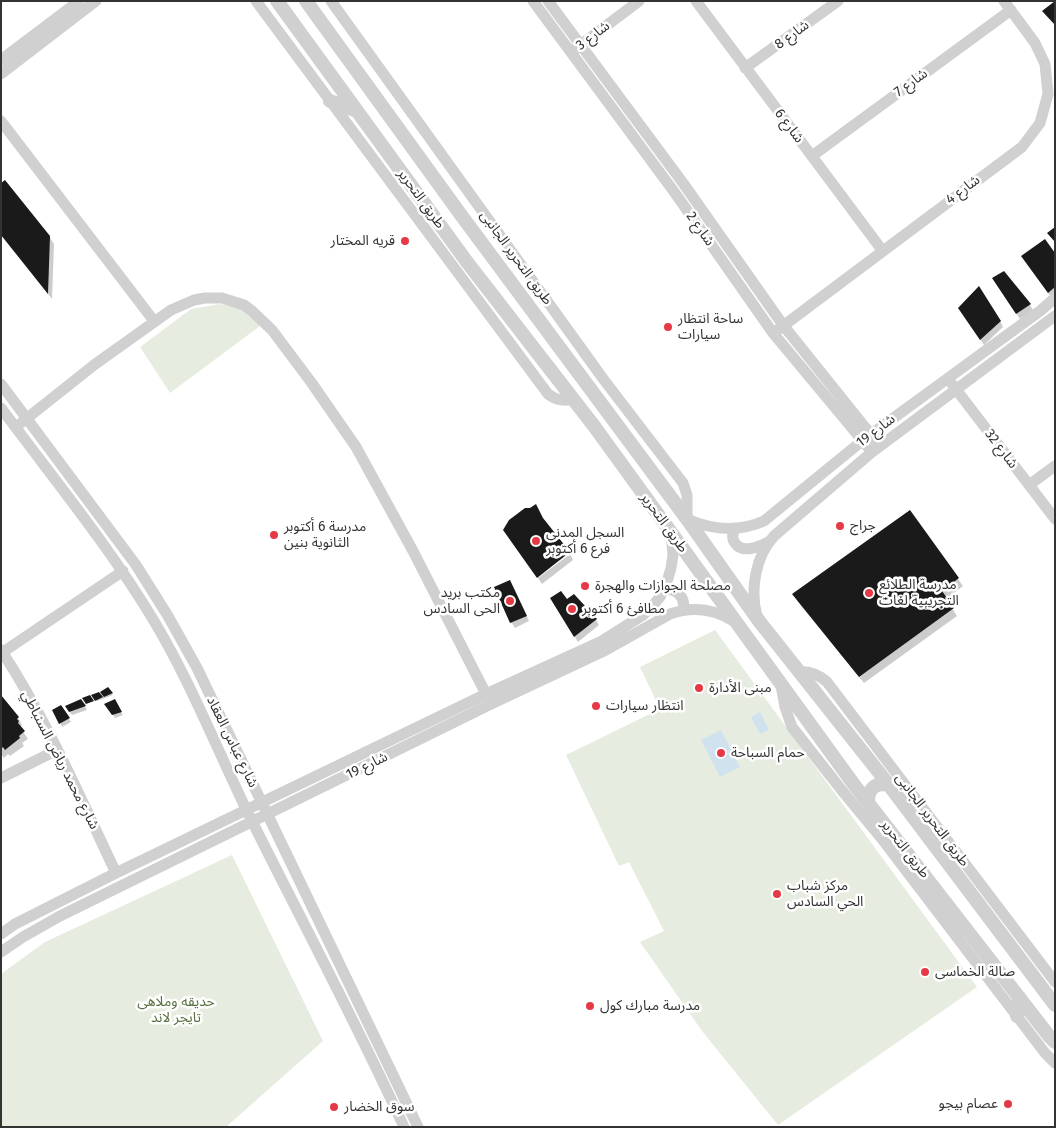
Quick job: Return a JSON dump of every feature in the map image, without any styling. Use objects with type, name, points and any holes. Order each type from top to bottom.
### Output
[{"type":"street","points":[[1,60],[77,7],[96,1]]},
{"type":"street","points":[[256,1],[548,394],[556,399],[573,399]]},
{"type":"street","name":"طريق التحرير","points":[[276,1],[467,262],[594,426],[868,802],[1055,1042]]},
{"type":"street","name":"طريق التحرير","points":[[306,1],[485,248],[687,518],[758,619],[889,785],[1055,1005]]},
{"type":"street","name":"طريق التحرير الجانبى","points":[[330,1],[604,380],[683,483],[687,495],[687,518]]},
{"type":"street","name":"شارع 2","points":[[532,1],[675,193],[773,333],[876,449]]},
{"type":"street","name":"شارع 2","points":[[548,1],[683,183],[783,325],[867,438]]},
{"type":"street","name":"شارع 3","points":[[571,52],[639,1]]},
{"type":"street","name":"شارع 6","points":[[696,1],[882,250]]},
{"type":"street","name":"شارع 8","points":[[746,68],[838,1]]},
{"type":"street","name":"شارع 7","points":[[812,156],[1008,6]]},
{"type":"street","name":"شارع 4","points":[[773,333],[1022,146],[1040,123],[1048,94],[1045,64],[1035,43],[1008,6]]},
{"type":"street","points":[[1,74],[77,7]]},
{"type":"street","points":[[330,101],[356,111]]},
{"type":"street","points":[[1,121],[154,322]]},
{"type":"street","points":[[440,225],[447,227],[454,224],[461,215]]},
{"type":"street","points":[[467,262],[468,255],[473,249],[485,248]]},
{"type":"street","points":[[16,428],[94,365],[172,310],[186,303],[216,297],[244,305],[272,330],[356,447],[413,551],[486,694]]},
{"type":"street","name":"شارع 19","points":[[687,518],[698,524],[710,527],[735,528],[754,525],[764,521],[867,438],[1055,298]]},
{"type":"street","name":"شارع 19","points":[[758,619],[755,608],[754,585],[759,563],[768,542],[876,449],[1055,316]]},
{"type":"street","name":"شارع 32","points":[[948,379],[1055,519]]},
{"type":"street","name":"شارع عباس العقاد","points":[[1,384],[136,565],[168,616],[197,668],[418,1127]]},
{"type":"street","name":"شارع عباس العقاد","points":[[1,408],[123,571],[155,622],[183,674],[246,810],[358,1030],[404,1127]]},
{"type":"street","points":[[1029,485],[1055,466]]},
{"type":"street","points":[[735,528],[732,535],[734,542],[741,548],[758,547],[768,542]]},
{"type":"street","name":"شارع 19","points":[[1,934],[14,924],[116,873],[486,694],[604,646],[643,615],[654,604],[664,589],[673,555],[669,531]]},
{"type":"street","points":[[2,651],[123,571]]},
{"type":"street","points":[[664,589],[673,590],[680,594],[684,602],[683,610]]},
{"type":"street","name":"شارع 19","points":[[1,952],[60,916],[670,614],[693,609],[712,611],[737,623]]},
{"type":"street","name":"شارع محمد رياض السنباطي","points":[[2,651],[31,700],[57,750],[116,873]]},
{"type":"street","name":"طريق التحرير الجانبى","points":[[800,672],[816,674],[827,682],[1055,982]]},
{"type":"street","points":[[781,683],[785,707],[792,727],[882,840],[1045,1054],[1055,1063]]},
{"type":"street","points":[[842,767],[853,763],[858,757],[860,749]]},
{"type":"street","points":[[1,778],[57,750]]},
{"type":"street","points":[[868,802],[868,794],[873,787],[880,784],[889,785]]},
{"type":"street","points":[[1017,1016],[1019,997]]},
{"type":"green space","points":[[220,304],[245,310],[260,326],[170,393],[140,347],[191,309]]},
{"type":"green space","name":"مركز شباب الحي السادس","points":[[715,630],[977,987],[778,1125],[702,1031],[640,942],[664,931],[629,862],[619,866],[566,755],[660,709],[640,667]]},
{"type":"green space","name":"حديقه وملاهى تايجر لاند","points":[[232,855],[323,1041],[226,1127],[1,1127],[1,974],[45,942]]},
{"type":"water","points":[[760,712],[769,730],[760,734],[751,717]]},
{"type":"water","name":"حمام السباحة","points":[[721,730],[740,767],[720,777],[701,740]]},
{"type":"building","points":[[1055,1],[1055,25],[1042,11]]},
{"type":"building","points":[[5,180],[50,236],[48,294],[1,235],[1,183]]},
{"type":"building","points":[[1055,227],[1055,242],[1047,233]]},
{"type":"building","points":[[1045,239],[1055,253],[1055,287],[1048,293],[1021,256]]},
{"type":"building","points":[[1004,271],[1031,304],[1016,314],[992,278]]},
{"type":"building","points":[[979,286],[1001,321],[980,340],[958,308]]},
{"type":"building","name":"السجل المدنى فرع 6 أكتوبر","points":[[536,504],[543,518],[570,552],[537,578],[503,530],[509,520],[525,508],[530,508]]},
{"type":"building","name":"مدرسة الطلائع التجريبية لغات","points":[[910,510],[959,578],[942,591],[954,608],[859,677],[792,594]]},
{"type":"building","name":"مكتب بريد الحى السادس","points":[[510,580],[527,616],[510,623],[494,587]]},
{"type":"building","name":"مطافئ 6 أكتوبر","points":[[561,591],[567,599],[574,594],[597,619],[574,637],[550,598]]},
{"type":"building","points":[[108,687],[113,693],[104,697],[100,692]]},
{"type":"building","points":[[99,692],[103,697],[95,701],[91,695]]},
{"type":"building","points":[[1,695],[19,717],[17,719],[18,723],[25,731],[19,736],[20,738],[5,750],[3,747],[1,749]]},
{"type":"building","points":[[90,695],[94,701],[86,704],[82,698]]},
{"type":"building","points":[[81,699],[86,706],[69,712],[65,706]]},
{"type":"building","points":[[115,699],[122,712],[112,715],[104,704]]},
{"type":"building","points":[[61,705],[70,718],[59,724],[52,710]]},
{"type":"place","name":"قريه المختار","points":[[405,241]]},
{"type":"place","name":"ساحة انتظار سيارات","points":[[668,327]]},
{"type":"place","name":"جراج","points":[[840,526]]},
{"type":"place","name":"مدرسة 6 أكتوبر الثانوية بنين","points":[[274,535]]},
{"type":"place","name":"السجل المدنى فرع 6 أكتوبر","points":[[536,541]]},
{"type":"place","name":"مصلحة الجوازات والهجرة","points":[[585,586]]},
{"type":"place","name":"مدرسة الطلائع التجريبية لغات","points":[[869,593]]},
{"type":"place","name":"مكتب بريد الحى السادس","points":[[510,601]]},
{"type":"place","name":"مطافئ 6 أكتوبر","points":[[572,609]]},
{"type":"place","name":"مبنى الأدارة","points":[[699,688]]},
{"type":"place","name":"انتظار سيارات","points":[[596,706]]},
{"type":"place","name":"حمام السباحة","points":[[721,753]]},
{"type":"place","name":"مركز شباب الحي السادس","points":[[777,894]]},
{"type":"place","name":"صالة الخماسى","points":[[925,972]]},
{"type":"place","name":"مدرسة مبارك كول","points":[[590,1006]]},
{"type":"place","name":"عصام بيجو","points":[[1008,1104]]},
{"type":"place","name":"سوق الخضار","points":[[334,1107]]}]
